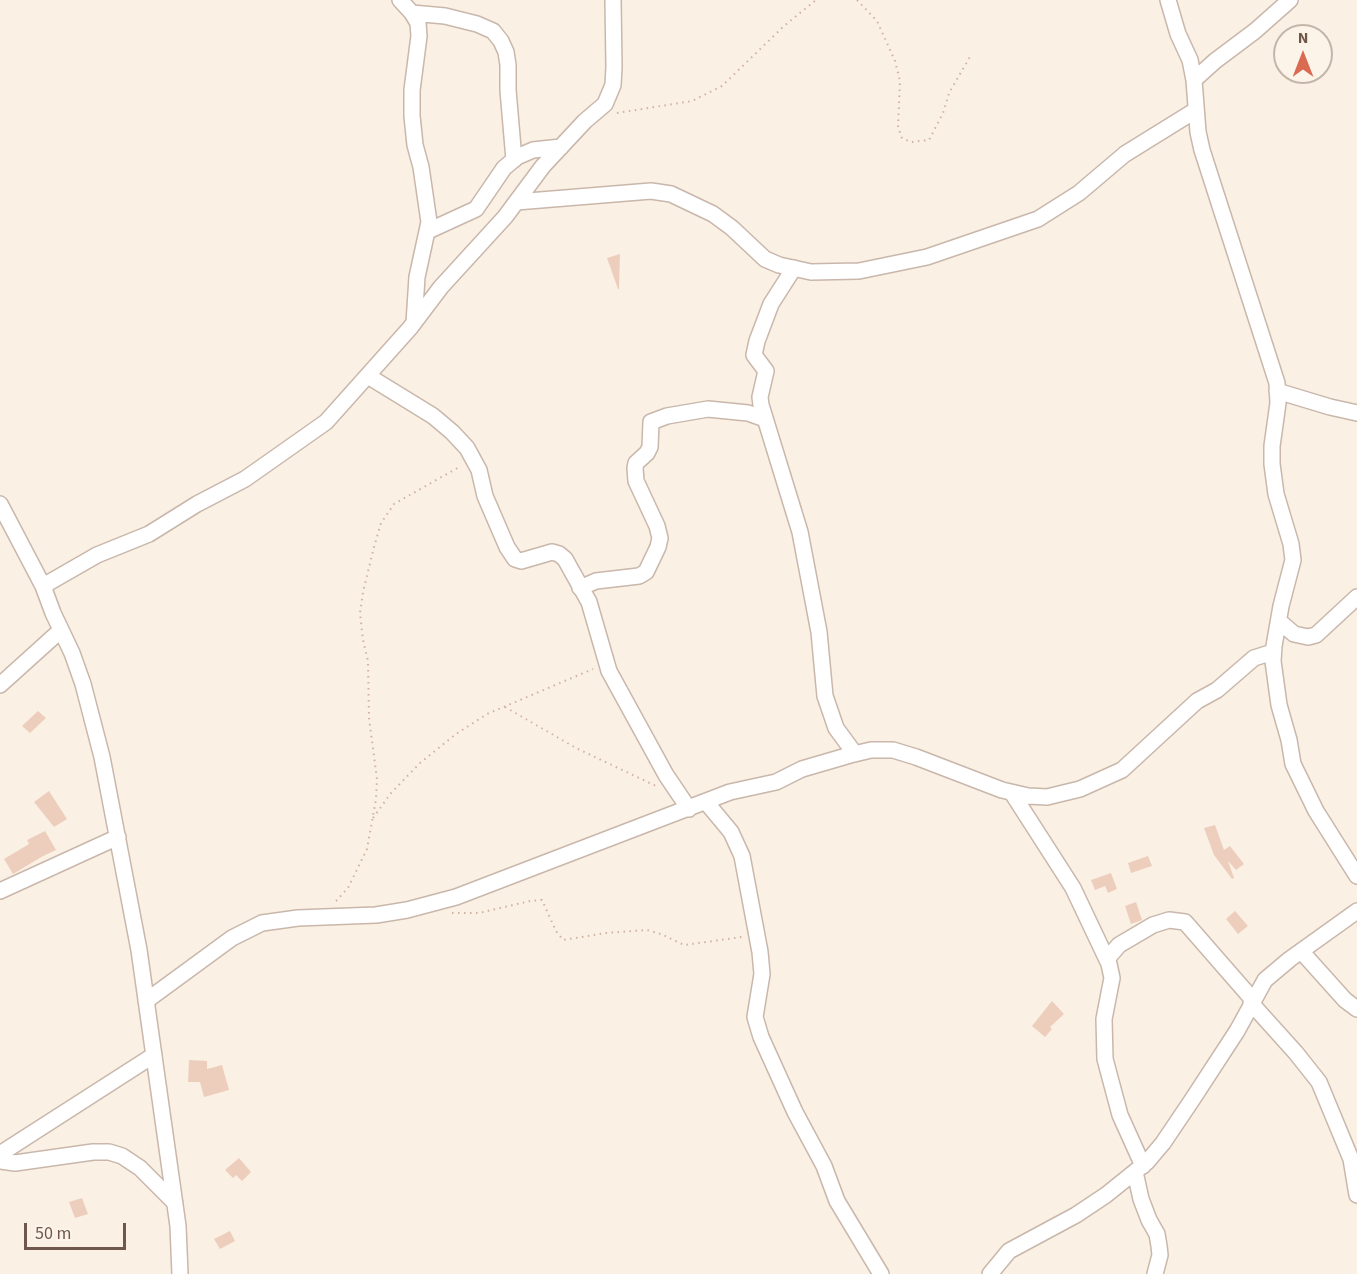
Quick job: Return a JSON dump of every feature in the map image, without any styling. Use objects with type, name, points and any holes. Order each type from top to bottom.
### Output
[{"type":"street","points":[[400,0],[418,24],[412,116],[429,222],[417,277],[414,323]]},
{"type":"street","points":[[43,586],[96,555],[149,534],[197,504],[245,479],[326,422],[414,323],[441,287],[516,202],[543,166],[590,116],[605,104],[613,85],[613,0]]},
{"type":"street","points":[[1168,0],[1178,34],[1190,60],[1202,150],[1236,253],[1246,293],[1271,362],[1277,391],[1278,403],[1272,464],[1276,494],[1292,544],[1293,560],[1273,652],[1275,683],[1293,764],[1316,811],[1357,876]]},
{"type":"street","points":[[1194,80],[1215,61],[1256,31],[1290,0]]},
{"type":"street","points":[[412,13],[444,16],[477,24],[493,31],[501,41],[508,65],[514,160]]},
{"type":"street","points":[[516,202],[651,191],[671,194],[713,214],[732,228],[765,259],[779,266],[811,272],[859,271],[927,257],[1038,219],[1079,193],[1125,154],[1196,110]]},
{"type":"street","points":[[428,231],[476,209],[504,168],[514,160],[532,150],[561,147]]},
{"type":"street","points":[[794,268],[771,304],[754,348],[754,356],[766,371],[760,397],[800,532],[819,632],[825,696],[836,728],[855,754]]},
{"type":"street","points":[[368,376],[433,416],[467,448],[479,471],[486,496],[511,555],[521,561],[552,552],[565,559],[589,602],[607,663],[628,708],[666,775],[689,809]]},
{"type":"street","points":[[1277,391],[1357,413]]},
{"type":"street","points":[[580,588],[596,581],[639,576],[646,572],[658,548],[660,538],[657,526],[636,481],[635,468],[636,463],[650,447],[651,422],[667,416],[708,409],[748,413],[765,419]]},
{"type":"street","points":[[0,504],[43,586],[72,653],[83,684],[102,757],[139,950],[175,1203],[180,1274]]},
{"type":"street","points":[[1279,621],[1293,634],[1308,637],[1316,635],[1357,597]]},
{"type":"street","points":[[0,685],[61,630]]},
{"type":"street","points":[[146,1000],[232,938],[262,923],[375,915],[407,910],[456,897],[730,792],[776,782],[802,769],[871,750],[893,750],[916,757],[1012,793],[1047,797],[1062,795],[1122,770],[1197,701],[1217,690],[1254,658],[1273,652]]},
{"type":"street","points":[[1012,793],[1073,888],[1107,959],[1112,978],[1104,1019],[1105,1059],[1120,1115],[1139,1169],[1141,1199],[1157,1234],[1160,1255],[1155,1274]]},
{"type":"street","points":[[706,802],[730,832],[742,856],[762,974],[755,1017],[761,1037],[824,1166],[837,1201],[881,1274]]},
{"type":"street","points":[[0,891],[118,837]]},
{"type":"street","points":[[990,1274],[1009,1251],[1076,1215],[1139,1169],[1163,1143],[1192,1100],[1237,1031],[1265,980],[1357,911]]},
{"type":"street","points":[[1107,959],[1119,945],[1153,925],[1169,920],[1185,922],[1319,1082],[1351,1159],[1357,1195]]},
{"type":"street","points":[[1301,951],[1345,1000],[1357,1009]]},
{"type":"street","points":[[0,1154],[154,1055]]},
{"type":"street","points":[[0,1161],[15,1164],[93,1152],[109,1152],[122,1156],[140,1168],[175,1203]]},
{"type":"path","points":[[590,116],[692,101],[722,86],[784,26],[816,0]]},
{"type":"path","points":[[857,0],[877,21],[896,61],[900,81],[898,127],[902,138],[911,142],[929,140],[943,113],[949,93],[971,56]]},
{"type":"path","points":[[322,917],[348,888],[359,867],[367,849],[376,799],[377,779],[369,718],[368,661],[360,625],[360,613],[381,523],[394,504],[473,459]]},
{"type":"path","points":[[372,820],[391,793],[426,758],[471,724],[487,714],[607,663]]},
{"type":"path","points":[[505,707],[576,748],[660,788]]},
{"type":"path","points":[[447,913],[479,913],[539,900],[544,902],[556,931],[563,940],[606,933],[647,930],[684,945],[757,935]]},
{"type":"building","points":[[620,254],[619,289],[618,289],[607,258]]},
{"type":"building","points":[[38,711],[46,718],[30,733],[22,726]]},
{"type":"building","points":[[49,791],[67,819],[54,827],[34,802]]},
{"type":"building","points":[[1215,825],[1224,850],[1230,846],[1244,864],[1236,870],[1228,861],[1234,878],[1232,879],[1214,855],[1204,828]]},
{"type":"building","points":[[45,831],[56,850],[13,874],[4,859],[29,844],[27,840]]},
{"type":"building","points":[[1148,856],[1152,866],[1131,873],[1128,863]]},
{"type":"building","points":[[1111,873],[1117,889],[1108,893],[1105,886],[1095,890],[1091,880]]},
{"type":"building","points":[[1136,902],[1142,920],[1131,924],[1125,906]]},
{"type":"building","points":[[1235,911],[1248,926],[1238,934],[1226,919]]},
{"type":"building","points":[[1052,1001],[1064,1014],[1050,1027],[1052,1029],[1045,1037],[1032,1026]]},
{"type":"building","points":[[189,1060],[207,1061],[207,1069],[222,1065],[229,1090],[204,1097],[200,1082],[188,1082]]},
{"type":"building","points":[[239,1158],[251,1172],[242,1181],[236,1175],[233,1178],[225,1170]]},
{"type":"building","points":[[82,1198],[88,1214],[75,1218],[69,1202]]},
{"type":"building","points":[[230,1231],[235,1241],[220,1249],[214,1239]]}]
